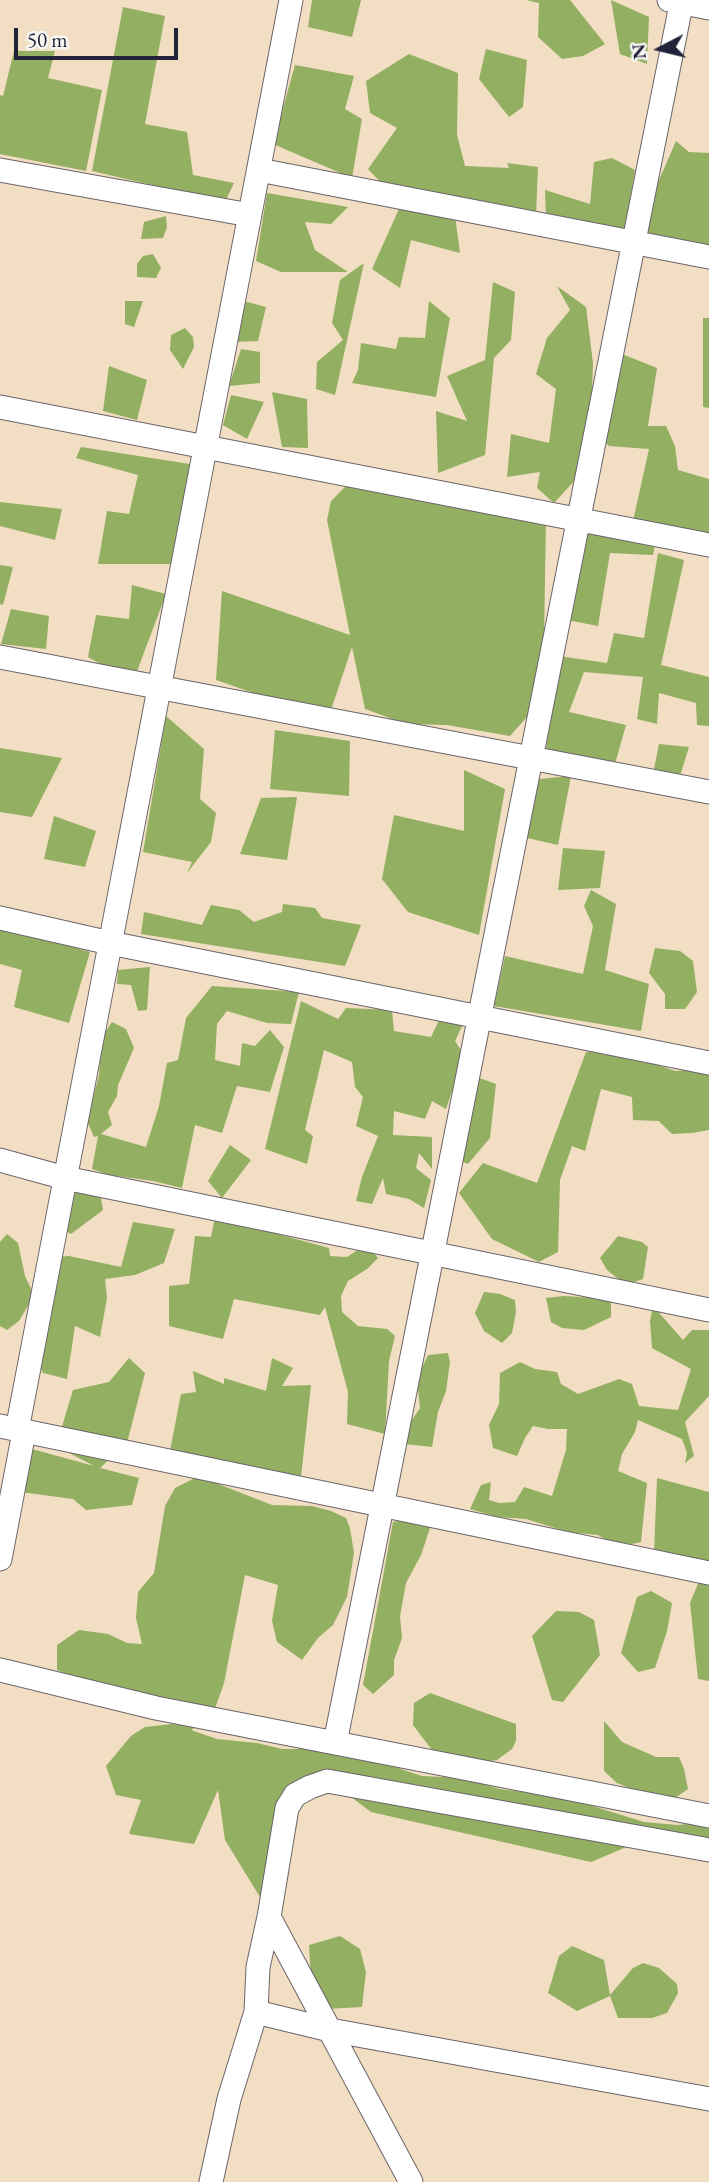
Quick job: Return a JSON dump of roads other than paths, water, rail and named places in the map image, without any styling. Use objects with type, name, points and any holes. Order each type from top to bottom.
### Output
[{"type":"street","points":[[0,1559],[14,1429],[65,1178],[291,0]]},
{"type":"street","points":[[335,1743],[634,242],[678,1],[709,8]]},
{"type":"street","points":[[0,170],[250,215]]},
{"type":"street","points":[[259,170],[709,257]]},
{"type":"street","points":[[0,407],[709,545]]},
{"type":"street","points":[[0,657],[709,792]]},
{"type":"street","points":[[0,918],[110,943],[709,1063]]},
{"type":"street","points":[[0,1160],[65,1178],[709,1310]]},
{"type":"street","points":[[14,1429],[709,1573]]},
{"type":"street","points":[[0,1670],[156,1708],[709,1816]]},
{"type":"street","points":[[211,2182],[229,2099],[256,2012],[258,1967],[287,1808],[295,1796],[327,1781],[709,1850]]},
{"type":"street","points":[[269,1917],[411,2182]]},
{"type":"street","points":[[256,2012],[330,2030],[709,2099]]}]
